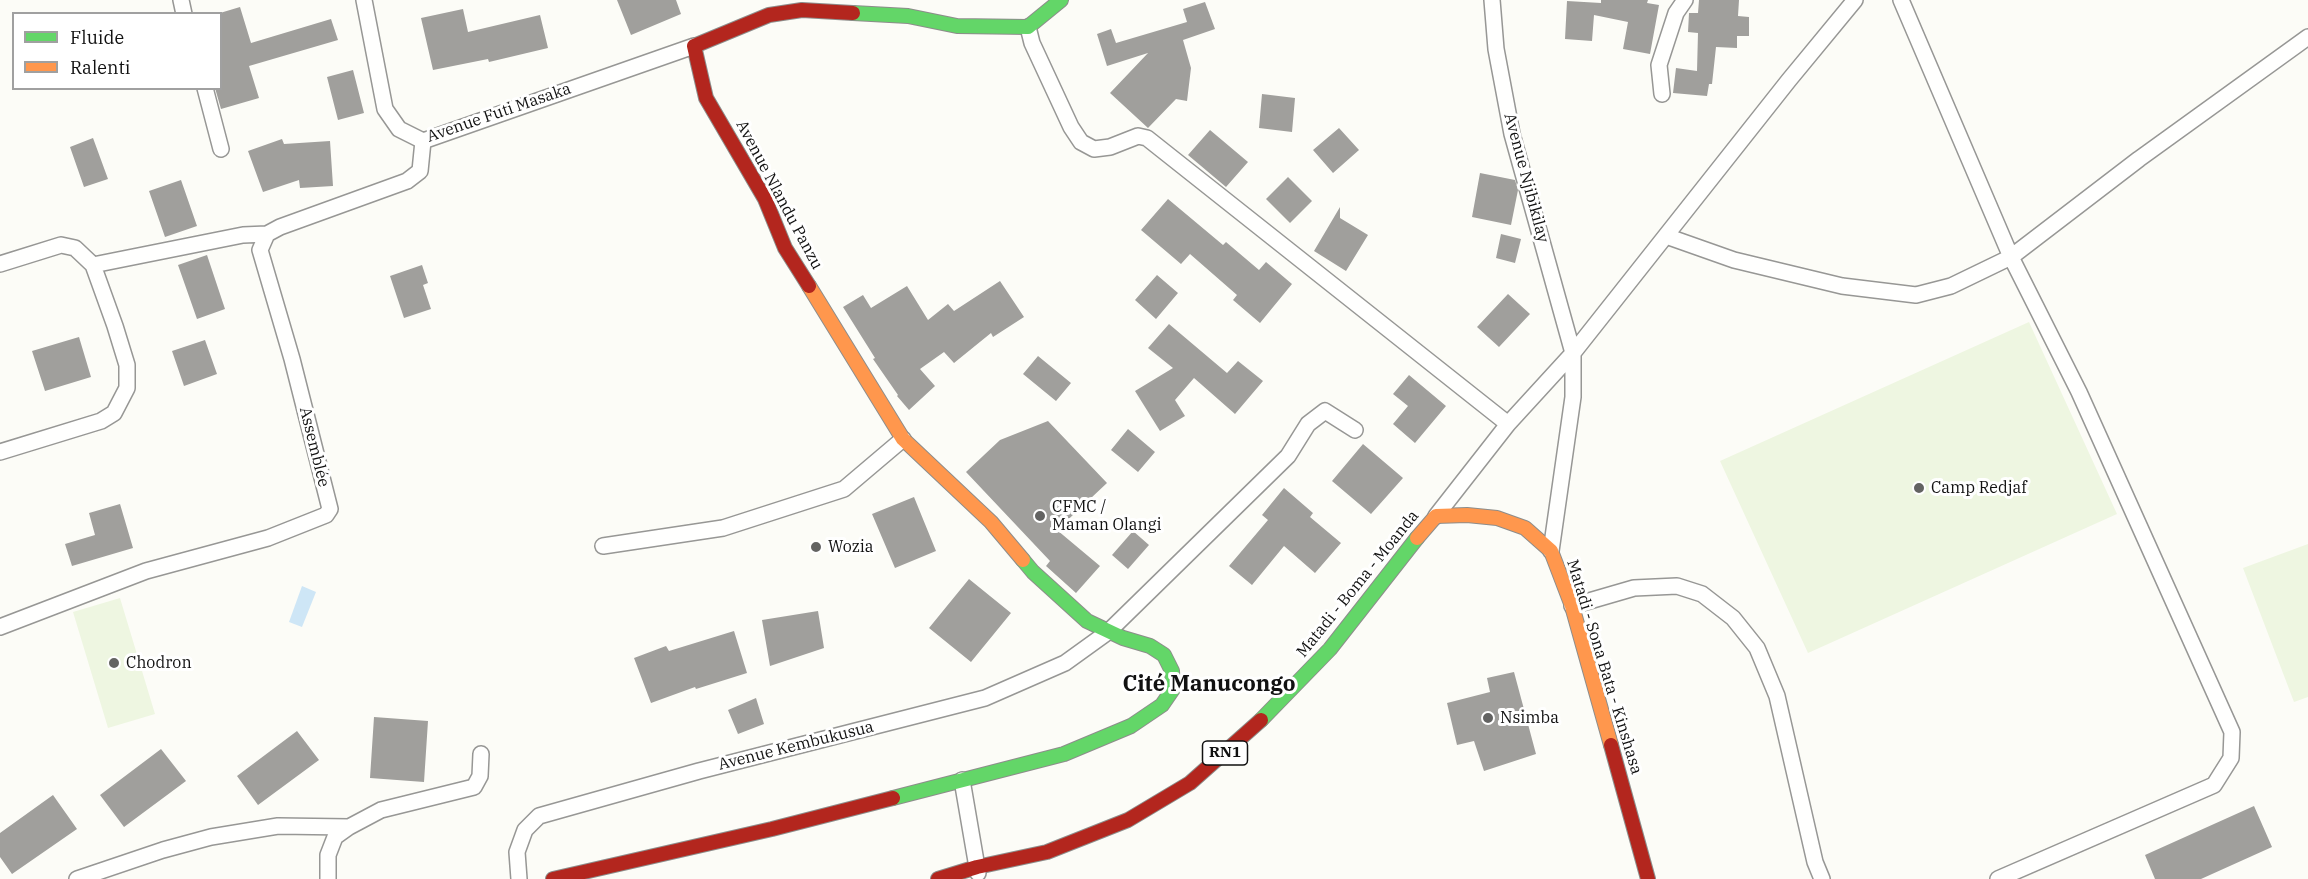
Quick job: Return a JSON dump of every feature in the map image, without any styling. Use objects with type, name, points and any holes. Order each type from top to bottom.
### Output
[{"type":"main road","points":[[694,46],[769,15],[802,10],[908,16],[957,26],[1028,27],[1061,0]]},
{"type":"main road","name":"Avenue Nlandu Panzu","points":[[694,46],[706,98],[765,199],[785,248],[903,438],[991,522],[1033,572],[1065,603],[1087,621],[1108,632],[1150,646],[1164,655],[1172,671],[1173,689],[1162,705],[1131,726],[1064,754],[962,780]]},
{"type":"main road","name":"Matadi - Sona Bata - Kinshasa","points":[[1436,516],[1467,515],[1497,518],[1525,528],[1551,551],[1572,606],[1648,879]]},
{"type":"main road","name":"Matadi - Boma - Moanda","points":[[938,879],[978,873],[1047,852],[1128,820],[1190,783],[1249,733],[1330,649],[1408,548],[1436,516]]},
{"type":"main road","points":[[553,879],[772,829],[962,780]]},
{"type":"street","name":"Avenue Futi Masaka","points":[[364,0],[385,109],[399,129],[423,141],[694,46]]},
{"type":"street","name":"Avenue Njibikilay","points":[[1492,0],[1496,49],[1512,134],[1573,353],[1572,408],[1551,551]]},
{"type":"street","points":[[1662,94],[1659,65],[1676,13],[1685,0]]},
{"type":"street","points":[[1436,516],[1508,424],[1573,353],[1855,0]]},
{"type":"street","points":[[1901,0],[2011,257],[2079,392],[2232,732],[2231,758],[2214,785],[1998,879]]},
{"type":"street","points":[[1028,27],[1032,43],[1071,127],[1081,142],[1094,149],[1110,147],[1138,136],[1147,138],[1508,424]]},
{"type":"street","points":[[1666,236],[1734,260],[1842,286],[1916,295],[1951,286],[2011,257],[2139,159],[2308,37]]},
{"type":"street","points":[[206,90],[221,149]]},
{"type":"street","points":[[93,265],[243,234],[267,234],[280,227],[406,181],[420,171],[423,141]]},
{"type":"street","name":"Assemblée","points":[[0,627],[147,571],[268,538],[326,515],[330,509],[292,359],[260,250],[267,234]]},
{"type":"street","points":[[0,264],[61,245],[75,248],[93,265],[116,326],[127,365],[127,388],[114,413],[101,421],[0,452]]},
{"type":"street","name":"Avenue Kembukusua","points":[[519,879],[517,852],[525,830],[539,816],[699,771],[985,698],[1065,663],[1108,632],[1288,456],[1308,424],[1325,411],[1355,430]]},
{"type":"street","points":[[603,546],[723,528],[844,489],[903,438]]},
{"type":"street","points":[[1572,606],[1634,588],[1677,586],[1702,594],[1733,618],[1757,648],[1777,696],[1815,862],[1822,879]]},
{"type":"street","points":[[328,879],[328,855],[335,837],[381,810],[474,787],[480,776],[480,754]]},
{"type":"street","points":[[962,780],[978,873]]},
{"type":"street","points":[[77,879],[163,850],[211,837],[278,826],[349,827]]},
{"type":"green space","name":"Camp Redjaf","points":[[2029,322],[2117,514],[1808,653],[1720,461]]},
{"type":"green space","points":[[2308,544],[2308,697],[2294,702],[2243,568]]},
{"type":"green space","name":"Chodron","points":[[120,598],[155,714],[108,728],[73,612]]},
{"type":"water","points":[[302,586],[316,592],[302,627],[289,622]]},
{"type":"building","points":[[617,0],[676,0],[681,14],[631,35]]},
{"type":"building","points":[[1601,0],[1648,0],[1647,3],[1659,5],[1650,54],[1623,49],[1628,22],[1594,15],[1592,41],[1565,39],[1567,1],[1601,3]]},
{"type":"building","points":[[1699,0],[1739,0],[1738,16],[1749,17],[1749,36],[1737,36],[1737,48],[1716,47],[1712,84],[1709,84],[1707,96],[1673,93],[1676,68],[1697,71],[1698,33],[1688,32],[1689,13],[1698,13]]},
{"type":"building","points":[[1205,2],[1215,29],[1183,40],[1191,68],[1187,101],[1176,99],[1148,128],[1110,93],[1148,53],[1107,66],[1097,34],[1111,29],[1116,43],[1187,22],[1183,9]]},
{"type":"building","points":[[240,7],[251,43],[331,19],[338,40],[249,66],[259,98],[221,109],[216,90],[222,90],[222,12]]},
{"type":"building","points":[[463,9],[468,32],[540,15],[548,48],[489,62],[488,59],[433,70],[421,18]]},
{"type":"building","points":[[353,70],[364,113],[338,120],[327,77]]},
{"type":"building","points":[[1262,94],[1295,98],[1292,132],[1259,128]]},
{"type":"building","points":[[1339,128],[1359,150],[1333,173],[1313,150]]},
{"type":"building","points":[[1210,130],[1248,162],[1226,187],[1188,155]]},
{"type":"building","points":[[93,138],[108,179],[84,187],[70,147]]},
{"type":"building","points":[[282,139],[284,144],[330,141],[333,186],[300,188],[299,180],[263,192],[248,151]]},
{"type":"building","points":[[1480,173],[1515,180],[1518,190],[1511,225],[1472,217]]},
{"type":"building","points":[[1288,177],[1312,201],[1290,223],[1266,199]]},
{"type":"building","points":[[181,180],[197,226],[165,237],[149,191]]},
{"type":"building","points":[[1168,199],[1223,245],[1226,242],[1259,270],[1266,262],[1292,284],[1260,323],[1233,300],[1237,295],[1190,254],[1181,264],[1141,230]]},
{"type":"building","points":[[1340,207],[1340,218],[1368,235],[1346,271],[1314,251]]},
{"type":"building","points":[[1501,234],[1521,239],[1515,263],[1496,258]]},
{"type":"building","points":[[207,255],[225,309],[197,319],[178,265]]},
{"type":"building","points":[[422,265],[428,283],[423,285],[431,309],[404,318],[390,276]]},
{"type":"building","points":[[1157,275],[1178,293],[1156,319],[1135,300]]},
{"type":"building","points":[[1000,281],[1024,317],[993,337],[991,333],[954,363],[944,352],[920,369],[935,386],[909,410],[873,359],[875,358],[843,307],[863,295],[871,308],[907,286],[928,320],[948,304],[954,311]]},
{"type":"building","points":[[1508,294],[1530,314],[1499,347],[1477,327]]},
{"type":"building","points":[[1169,324],[1227,373],[1238,361],[1263,381],[1235,414],[1194,378],[1175,400],[1185,416],[1160,431],[1135,391],[1173,368],[1148,348]]},
{"type":"building","points":[[79,337],[91,377],[45,391],[32,351]]},
{"type":"building","points":[[205,340],[217,374],[184,386],[172,351]]},
{"type":"building","points":[[1038,356],[1071,383],[1056,401],[1023,374]]},
{"type":"building","points":[[1409,375],[1446,406],[1415,443],[1393,424],[1408,406],[1393,394]]},
{"type":"building","name":"CFMC / Maman Olangi","points":[[1048,421],[1107,483],[1057,530],[1100,566],[1076,593],[1046,566],[1050,561],[966,472],[1000,440]]},
{"type":"building","points":[[1128,429],[1155,452],[1138,472],[1111,450]]},
{"type":"building","points":[[1363,444],[1403,478],[1371,514],[1332,481]]},
{"type":"building","points":[[1284,488],[1313,513],[1310,517],[1341,543],[1315,573],[1284,546],[1252,585],[1229,566],[1268,520],[1262,515]]},
{"type":"building","points":[[914,497],[936,551],[895,568],[872,514]]},
{"type":"building","points":[[120,504],[133,548],[72,566],[65,544],[95,535],[89,513]]},
{"type":"building","points":[[1133,531],[1149,545],[1128,569],[1112,555]]},
{"type":"building","points":[[969,579],[1011,613],[971,662],[929,628]]},
{"type":"building","points":[[818,611],[824,648],[770,666],[762,620]]},
{"type":"building","points":[[734,631],[747,673],[696,689],[695,687],[651,703],[634,658],[666,646],[669,651]]},
{"type":"building","name":"Nsimba","points":[[1514,672],[1536,754],[1484,771],[1474,741],[1457,745],[1447,703],[1490,692],[1487,678]]},
{"type":"building","points":[[756,698],[764,724],[738,734],[728,710]]},
{"type":"building","points":[[374,717],[428,721],[424,782],[370,778]]},
{"type":"building","points":[[297,731],[319,760],[258,805],[237,776]]},
{"type":"building","points":[[161,749],[186,781],[124,827],[100,795]]},
{"type":"building","points":[[53,795],[77,829],[12,874],[0,857],[0,833]]},
{"type":"building","points":[[2254,806],[2272,847],[2201,879],[2155,879],[2145,855]]},
{"type":"traffic: fast","points":[[853,13],[908,16],[957,26],[1028,27],[1061,0]]},
{"type":"traffic: fast","points":[[1261,720],[1330,649],[1417,538]]},
{"type":"traffic: fast","points":[[893,798],[1064,754],[1131,726],[1162,705],[1173,689],[1172,671],[1164,655],[1150,646],[1123,638],[1087,621],[1023,560]]},
{"type":"traffic: slow","points":[[809,286],[903,439],[991,522],[1023,560]]},
{"type":"traffic: slow","points":[[1417,538],[1436,516],[1467,515],[1497,518],[1525,528],[1551,551],[1572,606],[1611,745]]},
{"type":"traffic: jam","points":[[809,286],[785,248],[765,199],[706,98],[694,46],[769,15],[802,10],[853,13]]},
{"type":"traffic: jam","points":[[938,879],[977,867],[1047,852],[1128,820],[1190,783],[1261,720]]},
{"type":"traffic: jam","points":[[1611,745],[1648,879]]},
{"type":"traffic: jam","points":[[553,879],[772,829],[893,798]]},
{"type":"place","name":"Camp Redjaf","points":[[1919,488]]},
{"type":"place","name":"CFMC / Maman Olangi","points":[[1040,516]]},
{"type":"place","name":"Wozia","points":[[816,547]]},
{"type":"place","name":"Chodron","points":[[114,663]]},
{"type":"place","name":"Nsimba","points":[[1488,718]]},
{"type":"district","name":"Cité Manucongo","points":[[1209,685]]}]
